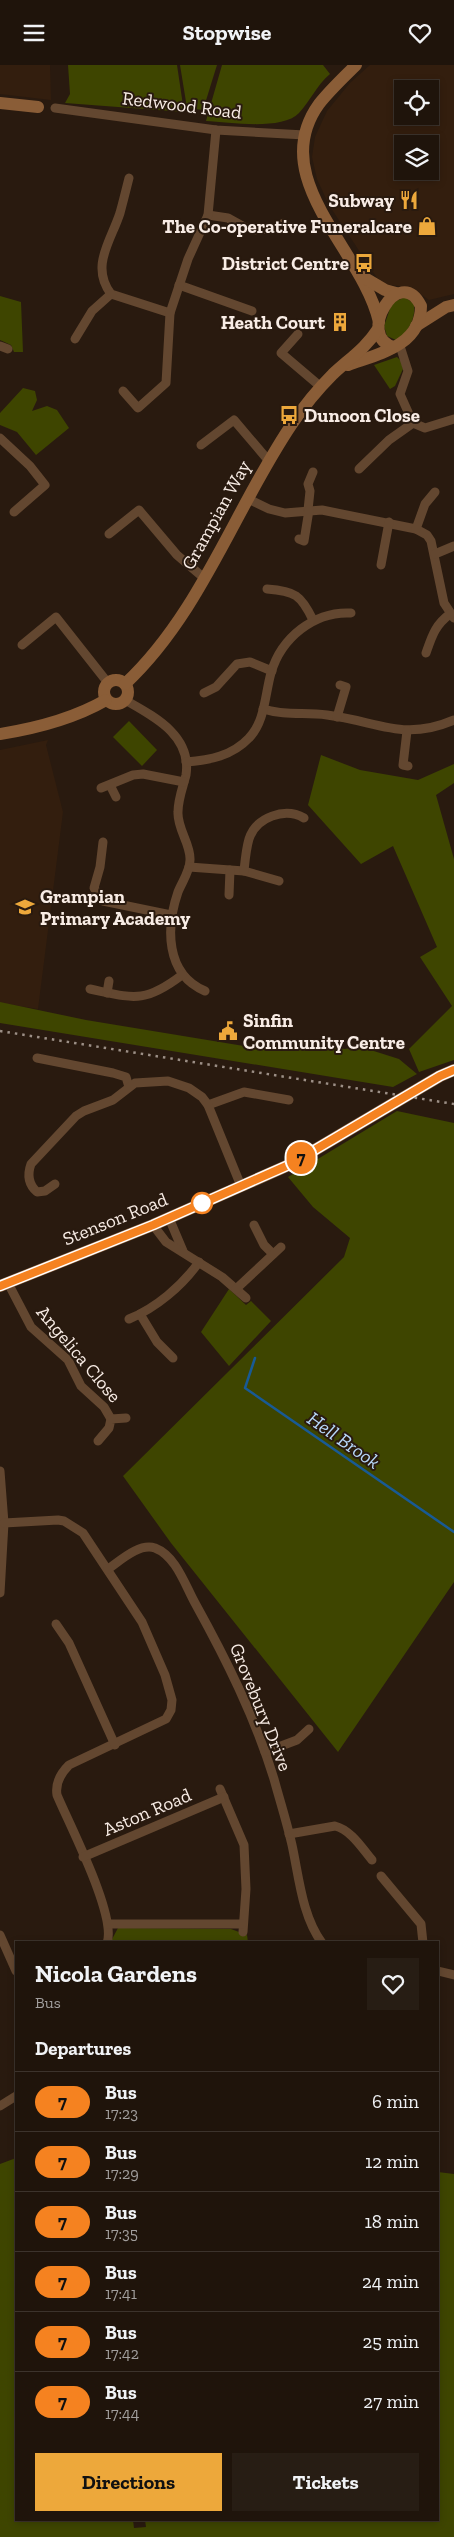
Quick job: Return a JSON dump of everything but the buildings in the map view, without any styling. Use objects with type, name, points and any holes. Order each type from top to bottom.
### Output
[{"type":"street","points":[[356,65],[319,104],[305,135],[304,164],[311,194],[362,276],[373,300],[381,339],[397,346],[408,371],[400,394],[413,423],[425,428],[454,419]]},
{"type":"street","points":[[0,103],[38,107]]},
{"type":"street","name":"Redwood Road","points":[[55,109],[216,129],[305,135]]},
{"type":"street","points":[[123,391],[138,408],[166,383],[170,313],[179,285],[208,215],[216,129]]},
{"type":"street","points":[[129,178],[120,213],[102,258],[101,273],[111,294],[170,313]]},
{"type":"street","points":[[208,215],[228,218],[246,228],[256,230],[272,229],[284,223]]},
{"type":"street","points":[[362,276],[385,290],[407,293],[417,300],[450,306]]},
{"type":"street","points":[[179,285],[252,311]]},
{"type":"street","points":[[378,325],[388,300],[396,293]]},
{"type":"street","points":[[75,339],[92,311],[111,294]]},
{"type":"street","points":[[397,346],[409,338],[416,326],[421,312],[417,300]]},
{"type":"street","points":[[416,326],[450,306]]},
{"type":"street","name":"Grampian Way","points":[[125,684],[138,672],[164,639],[204,578],[268,460],[303,409],[321,387],[366,347],[378,325]]},
{"type":"street","points":[[298,334],[281,353],[321,387]]},
{"type":"street","name":"Grampian Way","points":[[343,367],[397,346]]},
{"type":"street","points":[[202,445],[236,418],[268,460]]},
{"type":"street","points":[[359,469],[389,440],[413,423]]},
{"type":"street","points":[[0,439],[30,466],[45,485],[14,512]]},
{"type":"street","points":[[299,539],[304,541],[310,491],[308,484],[313,472]]},
{"type":"street","points":[[416,529],[425,503],[435,492]]},
{"type":"street","points":[[248,499],[277,512],[333,511],[389,522],[416,529],[431,541],[444,603],[452,616],[438,623],[426,653]]},
{"type":"street","points":[[109,533],[142,507],[177,555],[204,578]]},
{"type":"street","points":[[381,565],[389,522]]},
{"type":"street","points":[[435,554],[454,546]]},
{"type":"street","points":[[267,589],[291,592],[298,596],[304,602],[313,621]]},
{"type":"street","points":[[186,762],[220,757],[241,745],[250,737],[263,709],[272,671],[286,644],[313,621],[339,613],[351,613]]},
{"type":"street","points":[[22,645],[56,617],[108,683]]},
{"type":"street","points":[[204,693],[216,687],[237,663],[250,662],[272,671]]},
{"type":"street","points":[[116,680],[125,684],[128,692],[125,700],[115,705],[106,700],[104,691],[108,683],[116,680]]},
{"type":"street","points":[[337,717],[346,687],[340,685]]},
{"type":"street","points":[[0,734],[45,726],[84,712],[106,700]]},
{"type":"street","points":[[125,700],[169,727],[179,743],[186,762],[178,811],[181,833],[189,853],[188,867],[171,915],[170,936],[174,961],[182,975],[190,984],[204,991]]},
{"type":"street","points":[[263,709],[286,715],[314,714],[337,717],[373,726],[408,731],[427,730],[454,720]]},
{"type":"street","points":[[408,731],[403,765],[408,766]]},
{"type":"street","points":[[116,797],[106,786],[133,775],[142,774],[184,782]]},
{"type":"street","points":[[244,871],[249,838],[254,829],[265,819],[283,812],[296,813],[304,818]]},
{"type":"street","points":[[103,843],[100,867],[94,888],[99,898],[103,901],[171,915]]},
{"type":"street","points":[[188,867],[244,871],[279,881]]},
{"type":"street","points":[[229,895],[230,870]]},
{"type":"street","points":[[90,989],[133,998],[153,993],[182,975]]},
{"type":"street","points":[[107,993],[109,981]]},
{"type":"street","points":[[37,1058],[114,1073],[126,1077],[129,1087]]},
{"type":"street","name":"Stenson Road","points":[[4,1285],[153,1225],[291,1164],[454,1070]]},
{"type":"street","points":[[56,1184],[46,1191],[36,1191],[29,1181],[28,1171],[31,1164],[76,1116],[113,1100],[135,1083],[168,1081],[189,1088],[202,1097],[208,1105],[241,1186]]},
{"type":"street","points":[[208,1105],[244,1092],[289,1100]]},
{"type":"street","points":[[169,1218],[183,1251]]},
{"type":"street","points":[[153,1225],[166,1242],[199,1262],[246,1298]]},
{"type":"street","points":[[254,1225],[264,1245],[273,1254]]},
{"type":"street","points":[[236,1289],[281,1247]]},
{"type":"street","points":[[129,1319],[140,1314],[184,1281],[199,1262]]},
{"type":"street","name":"Angelica Close","points":[[4,1285],[31,1327],[64,1355],[81,1385],[104,1407],[111,1419],[109,1428],[98,1441]]},
{"type":"street","points":[[140,1314],[157,1342],[172,1359]]},
{"type":"street","name":"Angelica Close","points":[[111,1419],[126,1418]]},
{"type":"street","points":[[0,1471],[4,1523],[0,1589]]},
{"type":"street","points":[[4,1523],[64,1521],[83,1533],[142,1622],[165,1675],[172,1701],[171,1710],[166,1719],[115,1745],[69,1765],[59,1779],[56,1788],[101,1898],[108,1924],[107,1941]]},
{"type":"street","name":"Grovebury Drive","points":[[108,1569],[133,1552],[147,1547],[155,1548],[169,1558],[180,1574],[235,1678],[265,1752],[289,1834],[308,1919],[321,1941]]},
{"type":"street","points":[[56,1624],[69,1643],[115,1745]]},
{"type":"street","points":[[265,1752],[298,1740],[309,1729]]},
{"type":"street","name":"Aston Road","points":[[83,1857],[222,1793],[244,1845],[246,1889],[243,1928],[108,1924]]},
{"type":"street","points":[[289,1834],[335,1826],[340,1827],[345,1830],[372,1860]]},
{"type":"street","points":[[380,1876],[421,1924],[423,1941]]},
{"type":"street","points":[[0,1935],[15,1969]]},
{"type":"street","points":[[439,1971],[454,1975]]},
{"type":"street","points":[[0,2106],[15,2097]]},
{"type":"shaded area","points":[[0,65],[50,65],[51,100],[0,94]]},
{"type":"shaded area","points":[[370,65],[454,65],[454,294],[429,300],[419,293],[399,286],[381,284],[329,205],[317,179],[312,157],[315,137],[327,111],[350,83]]},
{"type":"shaded area","name":"Grampian Primary Academy","points":[[48,740],[46,745],[63,812],[38,1009],[0,1003],[0,750]]},
{"type":"green space","points":[[68,65],[177,65],[184,112],[65,103],[70,94]]},
{"type":"green space","points":[[180,65],[217,65],[203,110],[187,108]]},
{"type":"green space","points":[[222,65],[323,65],[330,74],[299,113],[291,119],[268,124],[206,121]]},
{"type":"green space","points":[[0,296],[21,302],[23,352],[14,352],[11,345],[0,340]]},
{"type":"green space","points":[[405,297],[414,304],[414,315],[407,329],[396,340],[387,336],[384,326],[392,303]]},
{"type":"green space","points":[[397,357],[401,361],[403,369],[395,386],[390,389],[374,365]]},
{"type":"green space","points":[[23,388],[35,391],[37,400],[32,411],[47,406],[57,410],[69,428],[36,455],[17,432],[0,425],[0,413]]},
{"type":"green space","points":[[129,721],[157,750],[142,766],[113,737]]},
{"type":"green space","points":[[321,755],[360,770],[418,780],[454,764],[454,783],[436,795],[454,859],[454,1060],[419,1072],[409,1049],[452,1006],[420,957],[437,947],[393,846],[361,864],[308,805]]},
{"type":"green space","points":[[0,1002],[86,1020],[256,1048],[286,1042],[345,1049],[358,1046],[399,1059],[417,1074],[393,1087],[0,1023]]},
{"type":"green space","points":[[397,1111],[454,1123],[454,1582],[338,1752],[171,1543],[123,1476],[344,1257],[350,1238],[313,1207],[288,1177]]},
{"type":"green space","points":[[229,1289],[246,1305],[251,1301],[271,1321],[229,1366],[201,1332]]},
{"type":"green space","points":[[118,1928],[231,1929],[247,1935],[248,1941],[111,1941]]},
{"type":"green space","points":[[15,2158],[15,2521],[133,2521],[134,2528],[146,2527],[145,2521],[439,2521],[439,2172],[454,2174],[454,2537],[0,2537],[0,2164]]},
{"type":"waterway","name":"Hell Brook","points":[[255,1358],[245,1388],[454,1532]]},
{"type":"railway","points":[[0,1031],[454,1104]]},
{"type":"bus line","name":"7","points":[[0,1286],[153,1225],[291,1164],[440,1076],[454,1070]]},
{"type":"place","name":"Subway","points":[[409,200]]},
{"type":"place","name":"The Co-operative Funeralcare","points":[[427,226]]},
{"type":"place","name":"District Centre","points":[[364,263]]},
{"type":"place","name":"Heath Court","points":[[340,322]]},
{"type":"place","name":"Dunoon Close","points":[[289,415]]},
{"type":"place","name":"Grampian Primary Academy","points":[[25,907]]},
{"type":"place","name":"Sinfin Community Centre","points":[[228,1031]]}]
